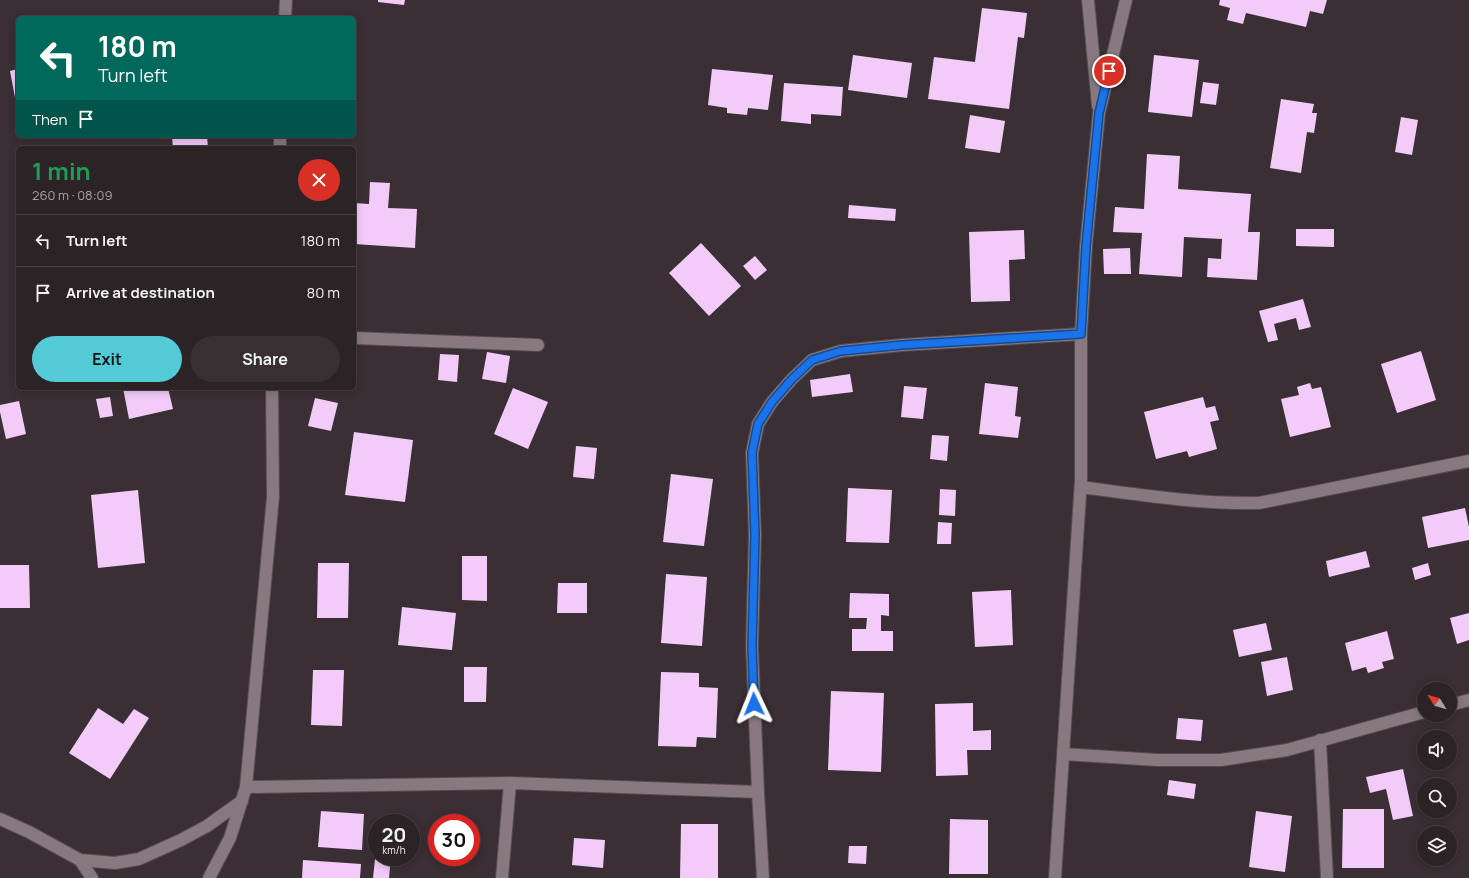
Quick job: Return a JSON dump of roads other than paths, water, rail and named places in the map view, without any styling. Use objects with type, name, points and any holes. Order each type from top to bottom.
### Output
[{"type":"street","points":[[285,16],[286,0]]},
{"type":"street","points":[[1088,0],[1099,113]]},
{"type":"street","points":[[1055,878],[1081,487],[1081,334],[1086,246],[1099,113],[1126,0]]},
{"type":"street","points":[[763,878],[752,646],[755,535],[752,453],[758,424],[772,402],[791,380],[812,360],[841,351],[902,345],[1081,334]]},
{"type":"street","points":[[356,338],[538,345]]},
{"type":"street","points":[[209,878],[230,838],[246,787],[273,497],[272,390]]},
{"type":"street","points":[[1081,487],[1167,499],[1225,503],[1259,503],[1469,461]]},
{"type":"street","points":[[1457,703],[1469,700]]},
{"type":"street","points":[[1063,754],[1156,760],[1221,760],[1287,750],[1417,714]]},
{"type":"street","points":[[1320,740],[1327,878]]},
{"type":"street","points":[[246,787],[510,783],[758,792]]},
{"type":"street","points":[[502,878],[510,783]]},
{"type":"street","points":[[0,819],[29,832],[80,860],[115,863],[139,859],[182,840],[200,830],[242,801]]},
{"type":"street","points":[[80,860],[92,878]]}]
